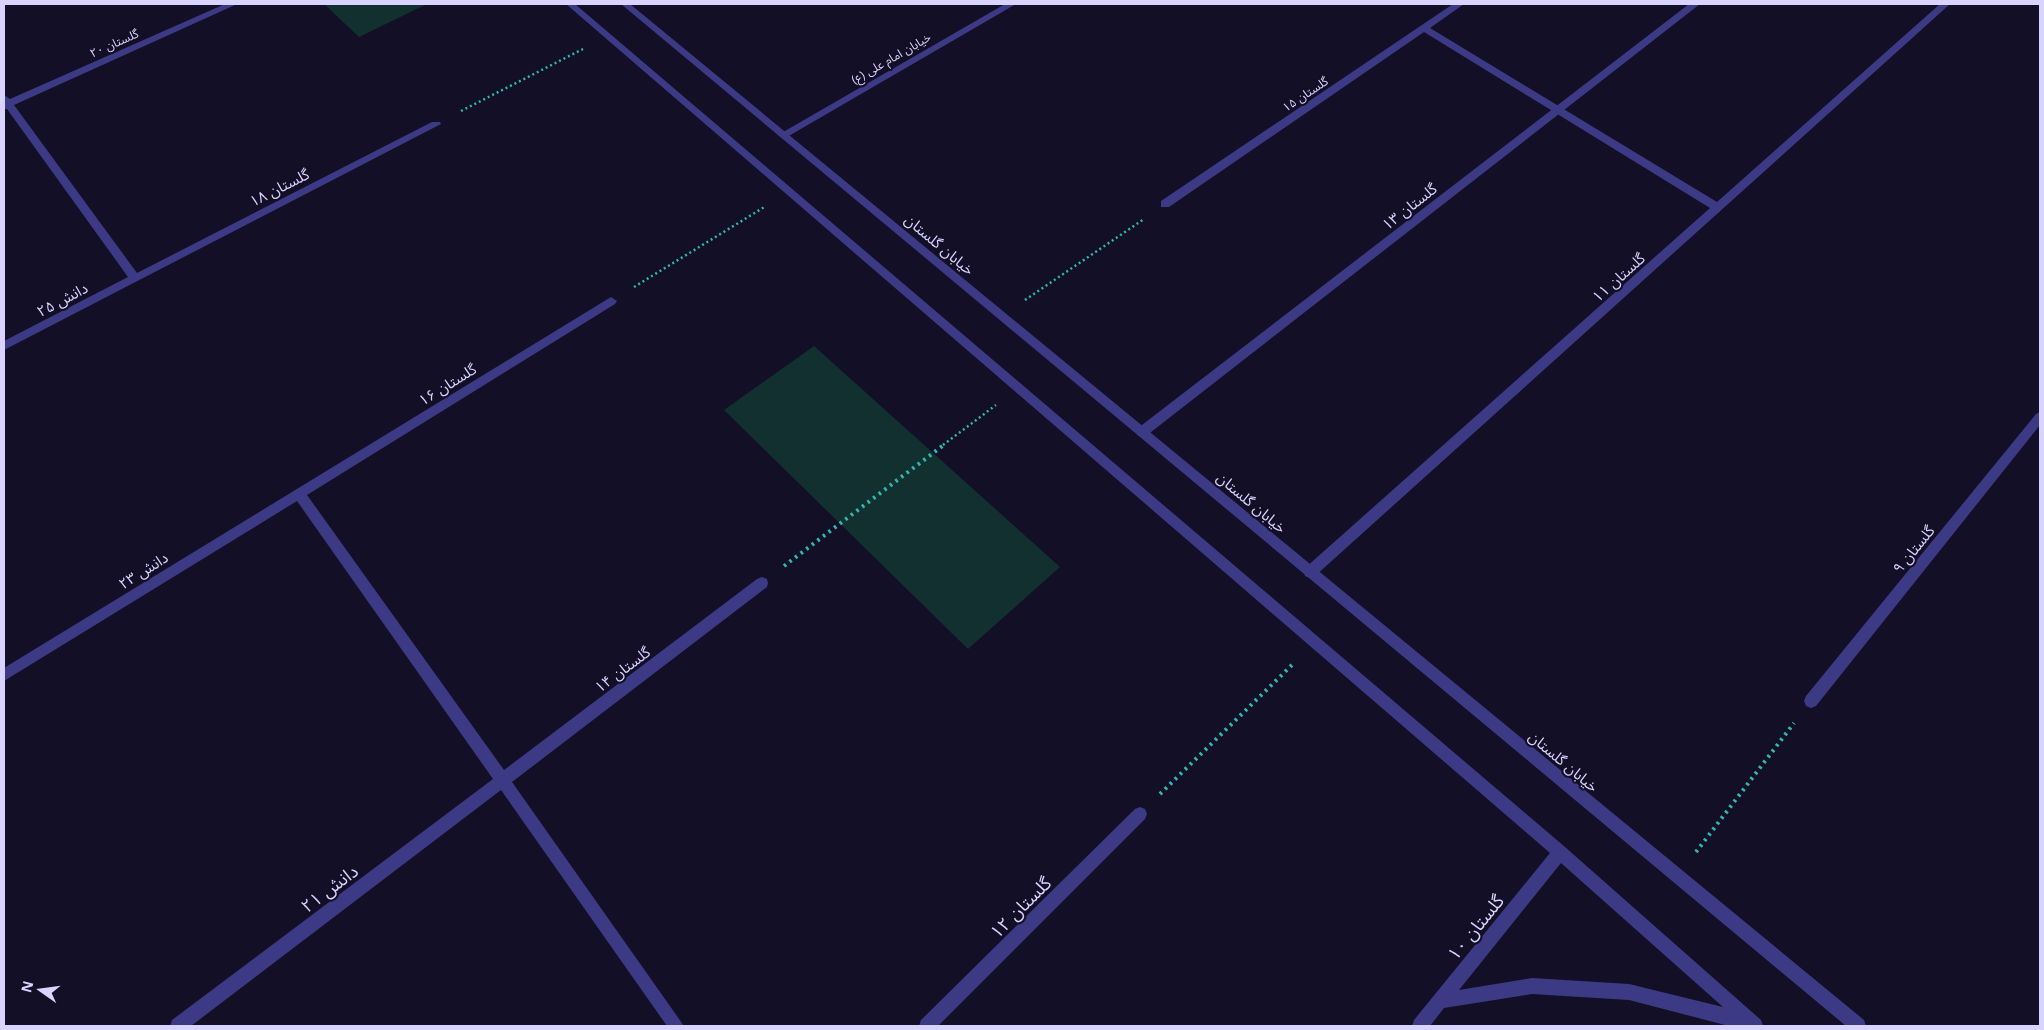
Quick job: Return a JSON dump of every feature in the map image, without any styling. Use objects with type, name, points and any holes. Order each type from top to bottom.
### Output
[{"type":"street","points":[[570,4],[1560,852],[1756,1026]]},
{"type":"street","name":"خیابان گلستان","points":[[625,4],[1858,1026]]},
{"type":"street","name":"خیابان امام علی (ع)","points":[[783,135],[1012,4]]},
{"type":"street","name":"گلستان ۱۵","points":[[1165,204],[1459,4]]},
{"type":"street","name":"گلستان ۱۳","points":[[1142,432],[1695,4]]},
{"type":"street","name":"گلستان ۱۱","points":[[1310,572],[1945,4]]},
{"type":"street","name":"گلستان ۲۰","points":[[5,103],[230,5]]},
{"type":"street","points":[[1423,28],[1717,207]]},
{"type":"street","points":[[5,103],[135,278]]},
{"type":"street","name":"گلستان ۱۸","points":[[135,278],[436,124]]},
{"type":"street","name":"دانش ۲۵","points":[[4,346],[135,278]]},
{"type":"street","name":"گلستان ۱۶","points":[[299,493],[611,301]]},
{"type":"street","name":"گلستان ۹","points":[[1811,701],[2040,417]]},
{"type":"street","points":[[299,493],[676,1026]]},
{"type":"street","name":"دانش ۲۳","points":[[4,675],[299,493]]},
{"type":"street","name":"گلستان ۱۴","points":[[502,780],[762,583]]},
{"type":"street","name":"دانش ۲۱","points":[[178,1026],[502,780]]},
{"type":"street","name":"گلستان ۱۲","points":[[927,1026],[1140,814]]},
{"type":"street","name":"گلستان ۱۰","points":[[1420,1026],[1560,852]]},
{"type":"street","points":[[1440,1001],[1532,986],[1629,992],[1729,1017],[1742,1026]]},
{"type":"path","points":[[436,124],[608,36]]},
{"type":"path","points":[[611,301],[790,192]]},
{"type":"path","points":[[1002,316],[1165,204]]},
{"type":"path","points":[[762,583],[1019,388]]},
{"type":"path","points":[[1140,814],[1315,642]]},
{"type":"path","points":[[1678,876],[1811,701]]},
{"type":"green space","points":[[324,4],[427,4],[359,37]]},
{"type":"green space","points":[[814,346],[1060,567],[968,649],[724,410]]}]
